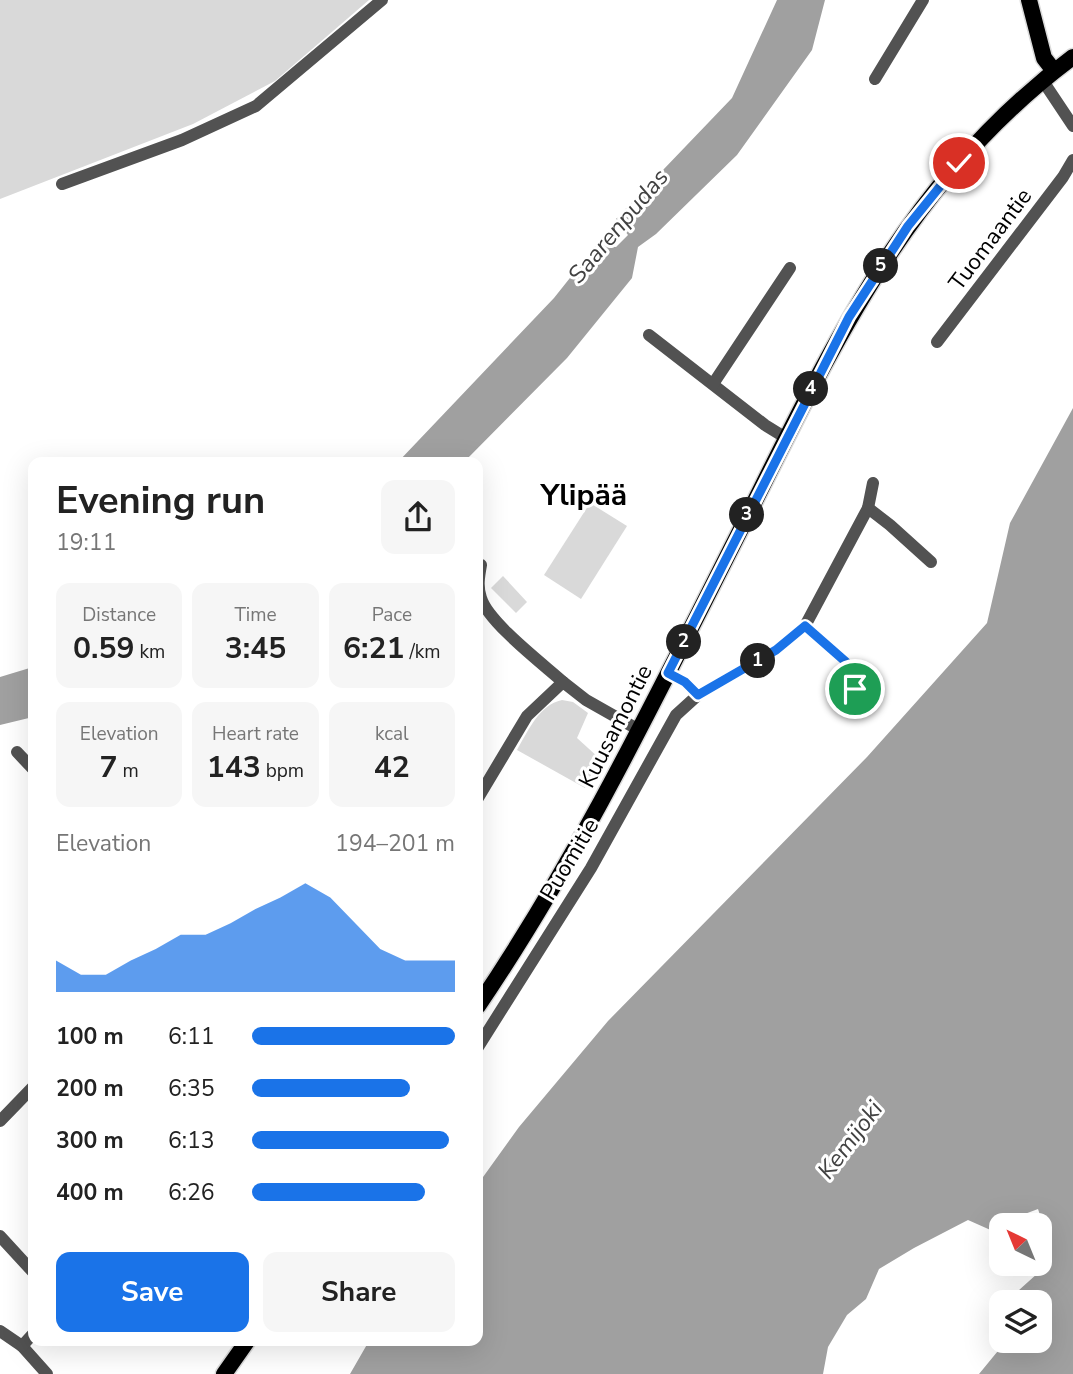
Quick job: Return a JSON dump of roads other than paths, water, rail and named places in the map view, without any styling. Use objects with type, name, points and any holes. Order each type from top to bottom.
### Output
[{"type":"main road","points":[[1029,0],[1049,76]]},
{"type":"main road","name":"Kuusamontie","points":[[483,999],[563,872],[639,730],[849,317],[908,226],[959,163],[1049,76],[1073,57]]},
{"type":"main road","points":[[224,1374],[244,1346]]},
{"type":"street","points":[[62,184],[181,140],[256,106],[382,0]]},
{"type":"street","points":[[874,79],[923,0]]},
{"type":"street","points":[[1049,76],[1073,126]]},
{"type":"street","name":"Tuomaantie","points":[[937,342],[1063,177],[1073,160]]},
{"type":"street","points":[[713,384],[790,268]]},
{"type":"street","points":[[649,335],[765,425],[786,438]]},
{"type":"street","name":"Puomitie","points":[[483,1039],[591,867],[676,715],[698,695],[776,650],[805,626],[868,508],[873,483]]},
{"type":"street","points":[[868,508],[931,562]]},
{"type":"street","points":[[483,604],[503,628],[563,682],[586,700],[639,730]]},
{"type":"street","points":[[805,626],[846,662],[855,689]]},
{"type":"street","points":[[668,673],[685,682],[698,695]]},
{"type":"street","points":[[483,790],[527,716],[563,682]]},
{"type":"street","points":[[17,752],[28,764]]},
{"type":"street","points":[[0,1121],[28,1092]]},
{"type":"street","points":[[0,1236],[28,1267]]},
{"type":"street","points":[[0,1331],[22,1346],[47,1374]]},
{"type":"street","points":[[22,1346],[28,1339]]},
{"type":"water","points":[[777,0],[825,0],[812,50],[737,155],[656,234],[638,247],[632,278],[567,358],[469,457],[403,457],[554,298],[597,244],[616,247],[628,235],[616,219],[732,98]]},
{"type":"water","name":"Kemijoki","points":[[1073,408],[1073,1374],[979,1374],[996,1353],[1052,1353],[1052,1290],[1019,1290],[1035,1276],[1052,1276],[1052,1213],[1039,1213],[1038,1209],[1027,1213],[989,1213],[989,1229],[968,1220],[879,1269],[866,1299],[847,1315],[828,1347],[823,1374],[350,1374],[366,1346],[483,1346],[483,1177],[519,1127],[608,1021],[867,757],[987,623],[1010,523]]},
{"type":"water","points":[[28,669],[28,718],[0,725],[0,677]]},
{"type":"district","name":"Ylipää","points":[[584,495]]},
{"type":"water label","name":"Saarenpudas","points":[[618,226]]}]
